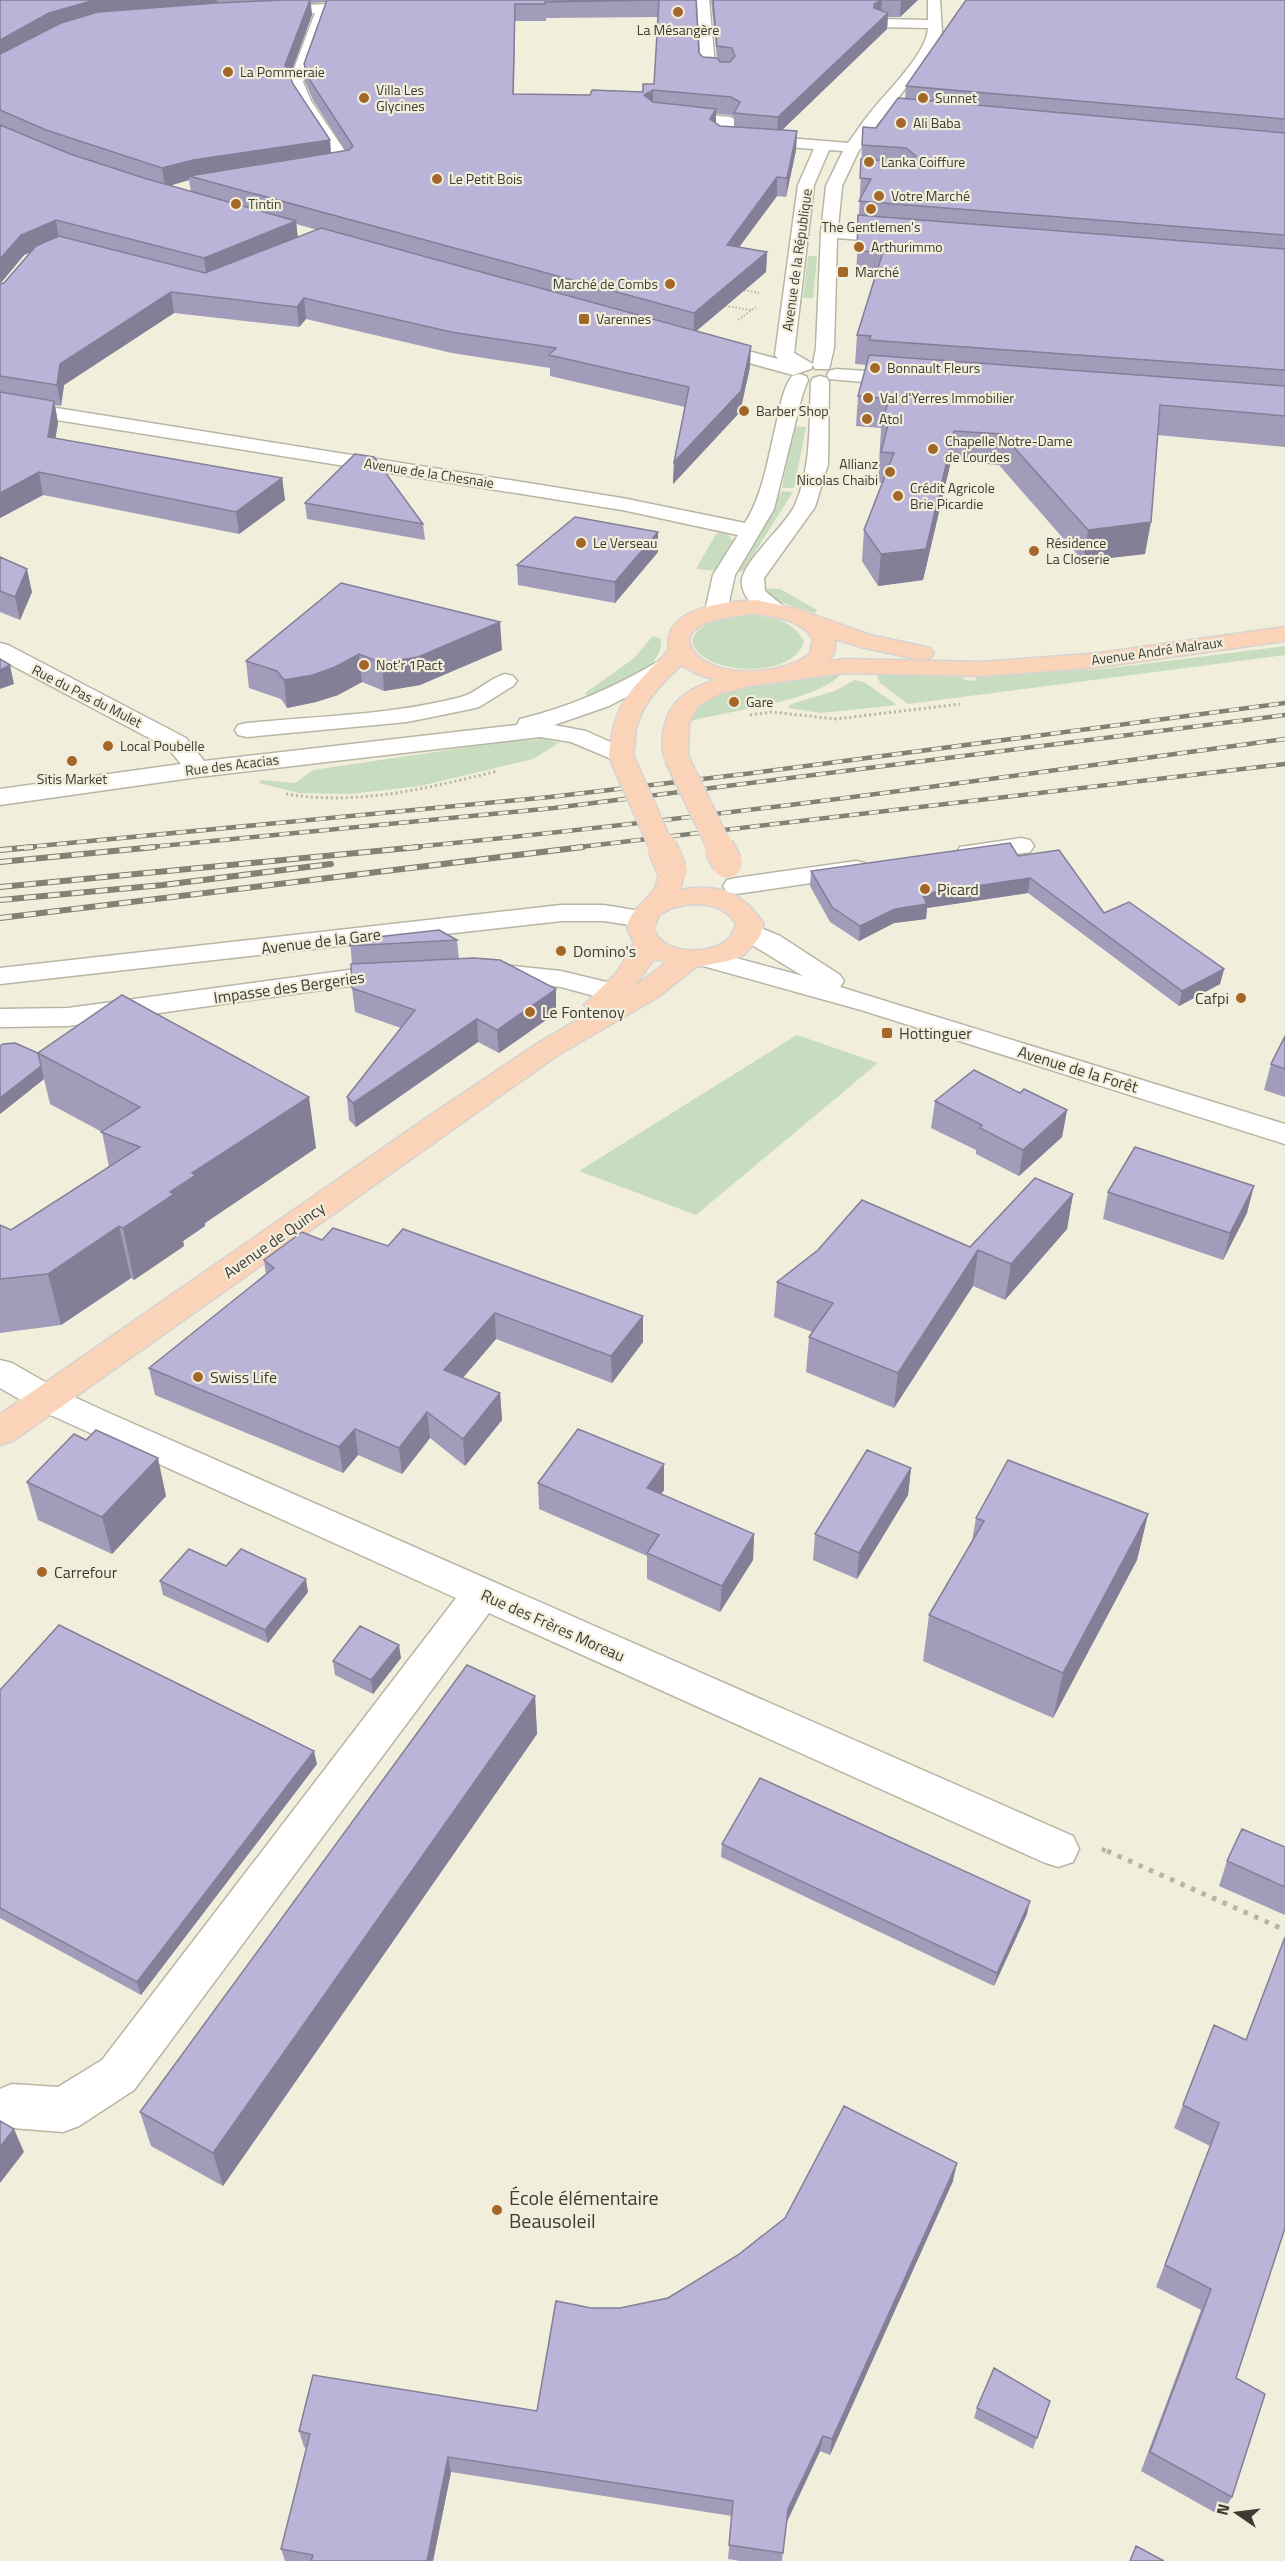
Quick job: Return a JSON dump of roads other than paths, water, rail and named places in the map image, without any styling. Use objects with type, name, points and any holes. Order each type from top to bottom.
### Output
[{"type":"main road","points":[[621,756],[624,726],[646,686],[674,658],[678,639],[685,628],[697,618],[716,611],[736,608],[777,610],[865,641],[911,651],[1028,664]]},
{"type":"main road","points":[[800,671],[822,654],[825,644],[822,634],[813,624]]},
{"type":"main road","name":"Avenue André Malraux","points":[[1028,664],[1100,660],[1285,634]]},
{"type":"main road","points":[[674,658],[691,661],[707,670],[729,676],[753,678]]},
{"type":"main road","points":[[698,958],[673,955],[647,923],[663,901],[696,895],[730,902],[738,898],[676,757],[674,736],[676,720],[690,699],[723,684],[844,666],[982,669],[1028,664]]},
{"type":"main road","name":"Avenue de Quincy","points":[[548,1049],[626,981],[641,962],[647,923],[668,889],[672,870],[621,756]]},
{"type":"main road","name":"Avenue de Quincy","points":[[0,1432],[548,1049],[648,991],[698,958],[735,948],[744,940],[738,898]]},
{"type":"street","points":[[703,0],[708,69],[724,69],[725,74]]},
{"type":"street","name":"Avenue de la République","points":[[716,611],[724,575],[764,509],[792,396],[812,373],[825,348],[829,232],[834,186],[853,148],[876,114],[927,51],[935,32],[934,0]]},
{"type":"street","points":[[254,12],[380,3]]},
{"type":"street","points":[[300,170],[345,163],[304,101],[296,82],[323,8]]},
{"type":"street","points":[[880,22],[933,24]]},
{"type":"street","points":[[653,114],[730,121],[720,137],[853,148]]},
{"type":"street","points":[[876,114],[942,120]]},
{"type":"street","name":"Avenue de la République","points":[[812,373],[783,355],[806,185],[823,146]]},
{"type":"street","points":[[838,176],[860,178]]},
{"type":"street","points":[[829,232],[922,240]]},
{"type":"street","points":[[690,341],[812,373],[923,381]]},
{"type":"street","name":"Avenue de la République","points":[[777,610],[754,593],[753,578],[805,507],[818,464],[812,373]]},
{"type":"street","name":"Avenue de la Chesnaie","points":[[0,405],[622,504],[751,531]]},
{"type":"street","name":"Rue du Pas du Mulet","points":[[0,650],[177,742],[198,769]]},
{"type":"street","name":"Rue des Acacias","points":[[465,737],[540,721],[586,707],[638,685],[674,658]]},
{"type":"street","points":[[247,730],[407,715],[471,702],[505,681]]},
{"type":"street","name":"Rue des Acacias","points":[[0,797],[198,769],[540,730],[558,732],[590,741],[621,756]]},
{"type":"street","points":[[941,857],[1021,846]]},
{"type":"street","points":[[738,898],[884,865]]},
{"type":"street","name":"Avenue de la Forêt","points":[[738,898],[768,939],[802,965],[871,1004]]},
{"type":"street","name":"Avenue de la Gare","points":[[0,976],[561,914],[604,913],[647,923]]},
{"type":"street","name":"Avenue de la Forêt","points":[[698,958],[871,1004],[1285,1134]]},
{"type":"street","points":[[458,972],[476,970],[561,979],[613,992]]},
{"type":"street","name":"Impasse des Bergeries","points":[[0,1018],[68,1017],[364,976],[423,973]]},
{"type":"street","name":"Rue des Frères Moreau","points":[[0,1372],[47,1399],[1058,1850]]},
{"type":"street","points":[[12,2106],[63,2110],[118,2075],[482,1593]]},
{"type":"railway","points":[[17,848],[550,797],[753,773],[1285,703]]},
{"type":"railway","points":[[140,848],[554,808],[1285,715]]},
{"type":"railway","points":[[403,848],[734,812],[1285,739]]},
{"type":"railway","points":[[571,848],[1285,764]]},
{"type":"railway","points":[[0,850],[33,847]]},
{"type":"railway","points":[[0,862],[155,847]]},
{"type":"railway","points":[[0,887],[419,847]]},
{"type":"railway","points":[[0,918],[583,847]]},
{"type":"railway","points":[[0,900],[163,885],[331,864]]},
{"type":"place","name":"La Mésangère","points":[[678,12]]},
{"type":"place","name":"La Pommeraie","points":[[228,72]]},
{"type":"place","name":"Villa Les Glycines","points":[[364,98]]},
{"type":"place","name":"Sunnet","points":[[923,98]]},
{"type":"place","name":"Ali Baba","points":[[901,123]]},
{"type":"place","name":"Lanka Coiffure","points":[[869,162]]},
{"type":"place","name":"Le Petit Bois","points":[[437,179]]},
{"type":"place","name":"Votre Marché","points":[[879,196]]},
{"type":"place","name":"Tintin","points":[[236,204]]},
{"type":"place","name":"The Gentlemen's","points":[[871,209]]},
{"type":"place","name":"Arthurimmo","points":[[859,247]]},
{"type":"place","name":"Marché","points":[[843,272]]},
{"type":"place","name":"Marché de Combs","points":[[670,284]]},
{"type":"place","name":"Varennes","points":[[584,319]]},
{"type":"place","name":"Bonnault Fleurs","points":[[875,368]]},
{"type":"place","name":"Val d'Yerres Immobilier","points":[[868,398]]},
{"type":"place","name":"Barber Shop","points":[[744,411]]},
{"type":"place","name":"Atol","points":[[867,419]]},
{"type":"place","name":"Chapelle Notre-Dame de Lourdes","points":[[933,449]]},
{"type":"place","name":"Allianz Nicolas Chaibi","points":[[890,472]]},
{"type":"place","name":"Crédit Agricole Brie Picardie","points":[[898,496]]},
{"type":"place","name":"Le Verseau","points":[[581,543]]},
{"type":"place","name":"Résidence La Closerie","points":[[1034,551]]},
{"type":"place","name":"Not'r 1Pact","points":[[364,665]]},
{"type":"place","name":"Gare","points":[[734,702]]},
{"type":"place","name":"Local Poubelle","points":[[108,746]]},
{"type":"place","name":"Sitis Market","points":[[72,761]]},
{"type":"place","name":"Picard","points":[[925,889]]},
{"type":"place","name":"Domino's","points":[[561,951]]},
{"type":"place","name":"Cafpi","points":[[1241,998]]},
{"type":"place","name":"Le Fontenoy","points":[[530,1012]]},
{"type":"place","name":"Hottinguer","points":[[887,1033]]},
{"type":"place","name":"Swiss Life","points":[[198,1377]]},
{"type":"place","name":"Carrefour","points":[[42,1572]]},
{"type":"place","name":"École élémentaire Beausoleil","points":[[497,2210]]}]
